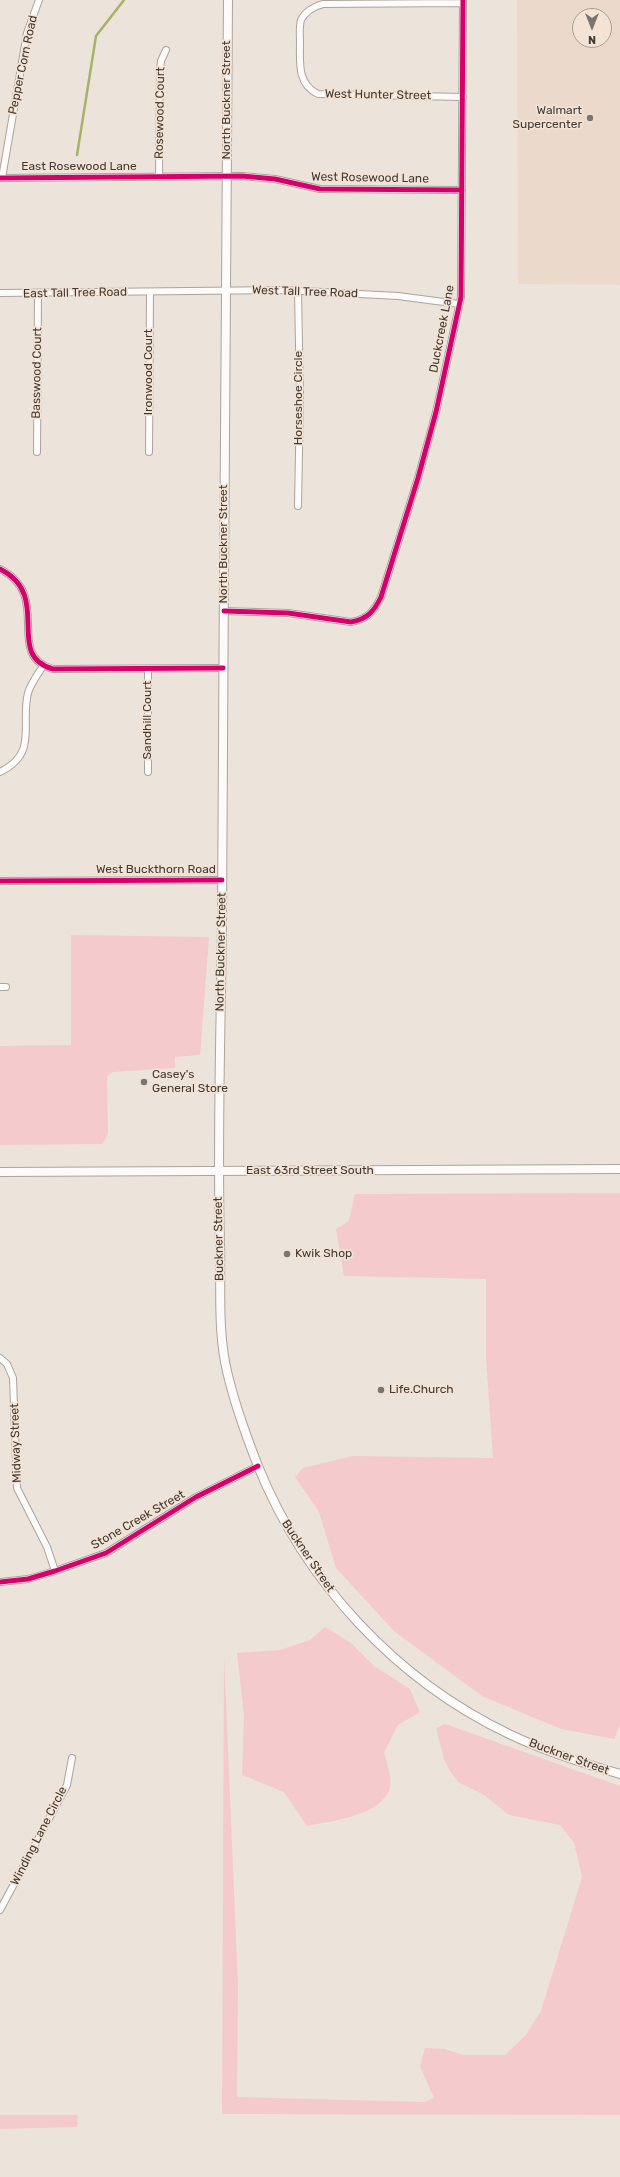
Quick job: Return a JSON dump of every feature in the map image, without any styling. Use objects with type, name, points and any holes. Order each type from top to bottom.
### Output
[{"type":"main road","name":"North Buckner Street","points":[[218,1184],[222,880],[228,0]]},
{"type":"main road","name":"East 63rd Street South","points":[[0,1172],[620,1169]]},
{"type":"main road","name":"Buckner Street","points":[[218,1184],[222,1342],[226,1366],[234,1395],[258,1466],[277,1508],[298,1544],[335,1596],[361,1625],[396,1660],[436,1692],[507,1733],[565,1757],[620,1774]]},
{"type":"street","name":"Pepper Corn Road","points":[[1,178],[27,33],[39,0]]},
{"type":"street","name":"West Hunter Street","points":[[463,97],[320,95],[309,88],[302,78],[300,52],[302,20],[312,8],[319,5],[464,1]]},
{"type":"street","name":"Duckcreek Lane","points":[[224,612],[288,613],[348,622],[361,620],[374,611],[388,575],[431,430],[459,304],[464,1]]},
{"type":"street","name":"Rosewood Court","points":[[159,177],[160,70],[161,62],[166,50]]},
{"type":"street","name":"West Rosewood Lane","points":[[159,177],[227,176],[269,178],[320,189],[462,190]]},
{"type":"street","name":"East Rosewood Lane","points":[[1,178],[159,177]]},
{"type":"street","name":"West Tall Tree Road","points":[[150,292],[298,291],[398,296],[459,304]]},
{"type":"street","name":"Horseshoe Circle","points":[[298,291],[300,398],[298,506]]},
{"type":"street","name":"East Tall Tree Road","points":[[0,293],[150,292]]},
{"type":"street","name":"Ironwood Court","points":[[149,452],[150,292]]},
{"type":"street","name":"Basswood Court","points":[[37,452],[38,293]]},
{"type":"street","points":[[0,568],[11,575],[24,590],[28,609],[29,645],[36,660],[43,666],[53,669],[223,668]]},
{"type":"street","points":[[0,772],[13,764],[23,751],[27,736],[28,693],[43,666]]},
{"type":"street","name":"Sandhill Court","points":[[148,668],[148,772]]},
{"type":"street","name":"West Buckthorn Road","points":[[0,881],[222,880]]},
{"type":"street","name":"Midway Street","points":[[1,1358],[11,1370],[14,1378],[17,1488],[47,1547],[55,1571]]},
{"type":"street","name":"Stone Creek Street","points":[[0,1582],[28,1579],[106,1553],[196,1497],[258,1466]]},
{"type":"street","name":"Winding Lane Circle","points":[[0,1910],[67,1785],[72,1758]]},
{"type":"shaded area","points":[[517,0],[620,0],[620,285],[518,284]]},
{"type":"shaded area","points":[[71,935],[209,937],[200,1055],[175,1057],[175,1068],[113,1072],[107,1076],[108,1133],[103,1144],[0,1145],[0,1046],[71,1045]]},
{"type":"shaded area","points":[[620,1193],[620,1725],[614,1739],[561,1729],[482,1696],[394,1631],[336,1568],[319,1512],[295,1477],[303,1468],[352,1456],[493,1458],[486,1357],[486,1279],[344,1276],[336,1229],[349,1221],[355,1194]]},
{"type":"shaded area","points":[[325,1627],[351,1643],[374,1666],[410,1689],[420,1712],[398,1725],[384,1753],[390,1778],[390,1787],[385,1797],[377,1805],[355,1816],[307,1826],[284,1792],[242,1775],[244,1715],[237,1653],[280,1650],[310,1640]]},
{"type":"shaded area","points":[[224,1655],[238,1986],[237,2097],[425,2102],[434,2098],[420,2066],[425,2048],[445,2049],[463,2055],[505,2055],[526,2035],[541,2011],[582,1877],[574,1843],[560,1825],[509,1815],[484,1795],[458,1782],[444,1759],[436,1728],[445,1724],[620,1786],[620,2115],[222,2114]]},
{"type":"shaded area","points":[[0,2115],[78,2115],[77,2127],[0,2129]]},
{"type":"waterway","points":[[77,155],[96,36],[124,0]]},
{"type":"cycle path","points":[[224,611],[288,613],[351,622],[362,619],[370,614],[381,597],[418,478],[436,412],[461,297],[463,0]]},
{"type":"cycle path","points":[[0,178],[242,176],[275,179],[320,189],[462,190]]},
{"type":"cycle path","points":[[0,569],[16,580],[24,594],[27,609],[28,638],[31,651],[39,662],[53,669],[223,668]]},
{"type":"cycle path","points":[[0,881],[222,880]]},
{"type":"cycle path","points":[[0,1582],[28,1579],[106,1553],[196,1497],[258,1466]]},
{"type":"place","name":"Walmart Supercenter","points":[[590,118]]},
{"type":"place","name":"Casey's General Store","points":[[144,1082]]},
{"type":"place","name":"Kwik Shop","points":[[287,1254]]},
{"type":"place","name":"Life.Church","points":[[381,1390]]}]
